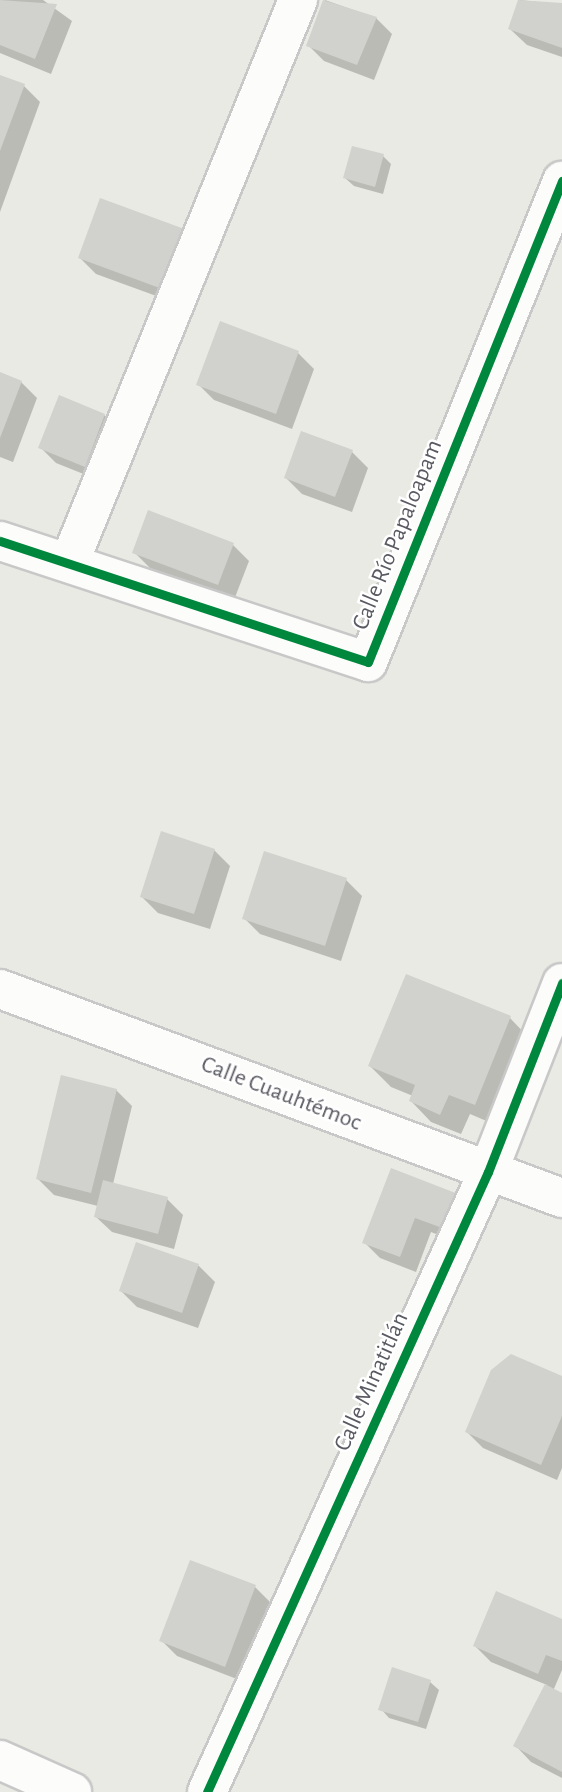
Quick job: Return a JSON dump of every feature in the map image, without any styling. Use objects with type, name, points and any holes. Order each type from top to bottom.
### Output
[{"type":"street","points":[[71,561],[298,0]]},
{"type":"street","name":"Calle Río Papaloapam","points":[[0,541],[71,561],[368,662],[562,181]]},
{"type":"street","name":"Calle Minatitlán","points":[[207,1792],[488,1172],[562,983]]},
{"type":"street","name":"Calle Cuauhtémoc","points":[[0,989],[562,1199]]},
{"type":"street","points":[[0,1760],[72,1792]]},
{"type":"building","points":[[0,0],[57,4],[35,59],[0,45]]},
{"type":"building","points":[[323,0],[377,17],[357,65],[306,46]]},
{"type":"building","points":[[518,0],[562,3],[562,48],[508,29]]},
{"type":"building","points":[[0,75],[25,84],[0,151]]},
{"type":"building","points":[[352,146],[384,154],[375,187],[343,178]]},
{"type":"building","points":[[100,198],[187,230],[165,290],[78,258]]},
{"type":"building","points":[[220,321],[299,351],[276,414],[196,385]]},
{"type":"building","points":[[0,372],[22,381],[0,438]]},
{"type":"building","points":[[59,395],[105,414],[85,467],[38,448]]},
{"type":"building","points":[[301,431],[353,450],[335,497],[284,478]]},
{"type":"building","points":[[148,510],[234,543],[218,585],[132,553]]},
{"type":"building","points":[[161,831],[215,849],[194,914],[140,897]]},
{"type":"building","points":[[264,851],[347,878],[325,946],[242,919]]},
{"type":"building","points":[[406,974],[511,1016],[475,1105],[449,1095],[440,1115],[409,1101],[415,1085],[368,1066]]},
{"type":"building","points":[[61,1075],[117,1089],[91,1193],[36,1179]]},
{"type":"building","points":[[391,1168],[458,1194],[445,1229],[415,1218],[400,1257],[362,1243]]},
{"type":"building","points":[[103,1180],[168,1197],[158,1234],[94,1217]]},
{"type":"building","points":[[136,1242],[199,1264],[182,1313],[119,1291]]},
{"type":"building","points":[[511,1354],[562,1376],[562,1416],[541,1465],[465,1432],[491,1370]]},
{"type":"building","points":[[190,1560],[256,1585],[225,1667],[159,1641]]},
{"type":"building","points":[[496,1591],[562,1619],[562,1661],[546,1655],[538,1674],[473,1646]]},
{"type":"building","points":[[392,1667],[431,1680],[418,1722],[378,1710]]},
{"type":"building","points":[[545,1684],[562,1693],[562,1772],[513,1746]]},
{"type":"cycle path","points":[[0,541],[368,662],[562,181]]},
{"type":"cycle path","points":[[207,1792],[488,1172],[562,983]]}]
